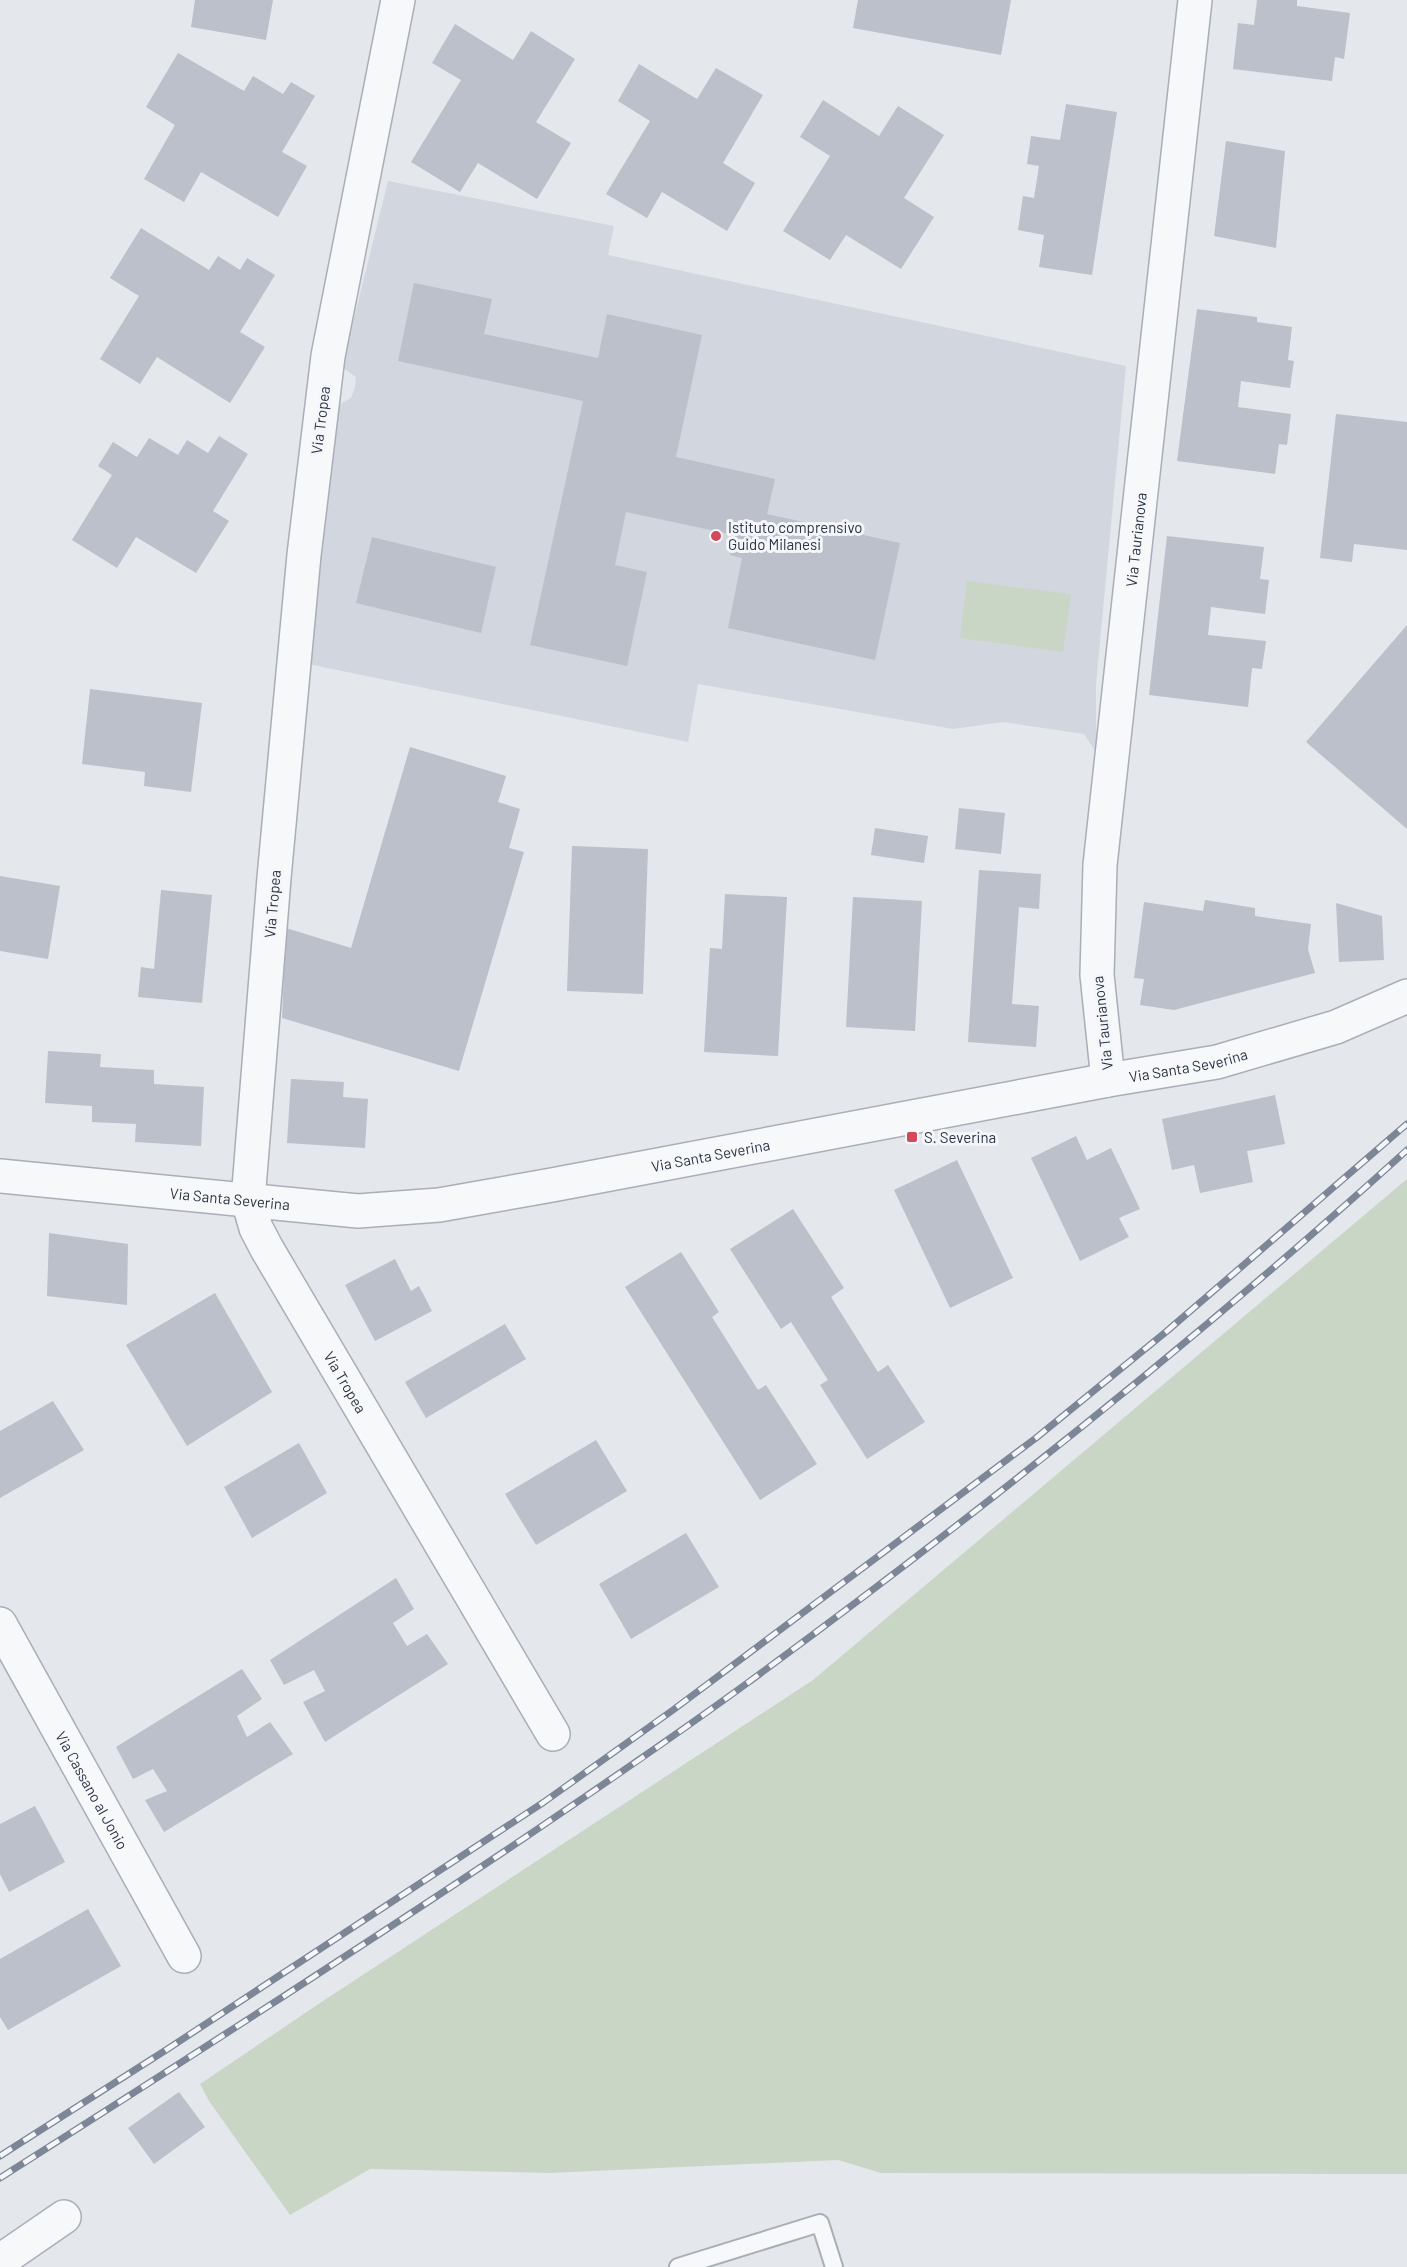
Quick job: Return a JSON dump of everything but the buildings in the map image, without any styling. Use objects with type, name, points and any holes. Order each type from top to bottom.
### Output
[{"type":"street","name":"Via Tropea","points":[[398,0],[328,356],[304,555],[274,878],[248,1200],[256,1228],[267,1249],[553,1734]]},
{"type":"street","name":"Via Taurianova","points":[[1108,1080],[1097,975],[1100,865],[1195,0]]},
{"type":"street","name":"Via Santa Severina","points":[[0,1176],[358,1211],[438,1204],[605,1176],[1108,1080],[1217,1062],[1336,1027],[1407,996]]},
{"type":"street","name":"Via Cassano al Jonio","points":[[0,1624],[184,1956]]},
{"type":"street","points":[[0,2260],[64,2217]]},
{"type":"lane","points":[[678,2267],[820,2223],[834,2267]]},
{"type":"shaded area","name":"Istituto comprensivo Guido Milanesi","points":[[388,181],[614,226],[608,255],[1126,366],[1096,684],[1096,752],[1084,734],[1003,722],[953,729],[698,684],[688,742],[308,664],[335,407],[351,398],[355,387],[356,377],[342,367]]},
{"type":"green space","points":[[967,581],[1071,594],[1063,652],[960,638]]},
{"type":"green space","points":[[1407,1179],[1407,2174],[881,2173],[838,2160],[550,2173],[370,2169],[290,2215],[209,2101],[200,2084],[813,1680]]},
{"type":"railway","points":[[0,2156],[544,1802],[673,1710],[1036,1438],[1167,1331],[1407,1124]]},
{"type":"railway","points":[[0,2178],[445,1891],[628,1768],[746,1684],[916,1557],[1083,1426],[1247,1290],[1407,1150]]},
{"type":"place","name":"Istituto comprensivo Guido Milanesi","points":[[716,536]]},
{"type":"place","name":"S. Severina","points":[[912,1137]]}]
